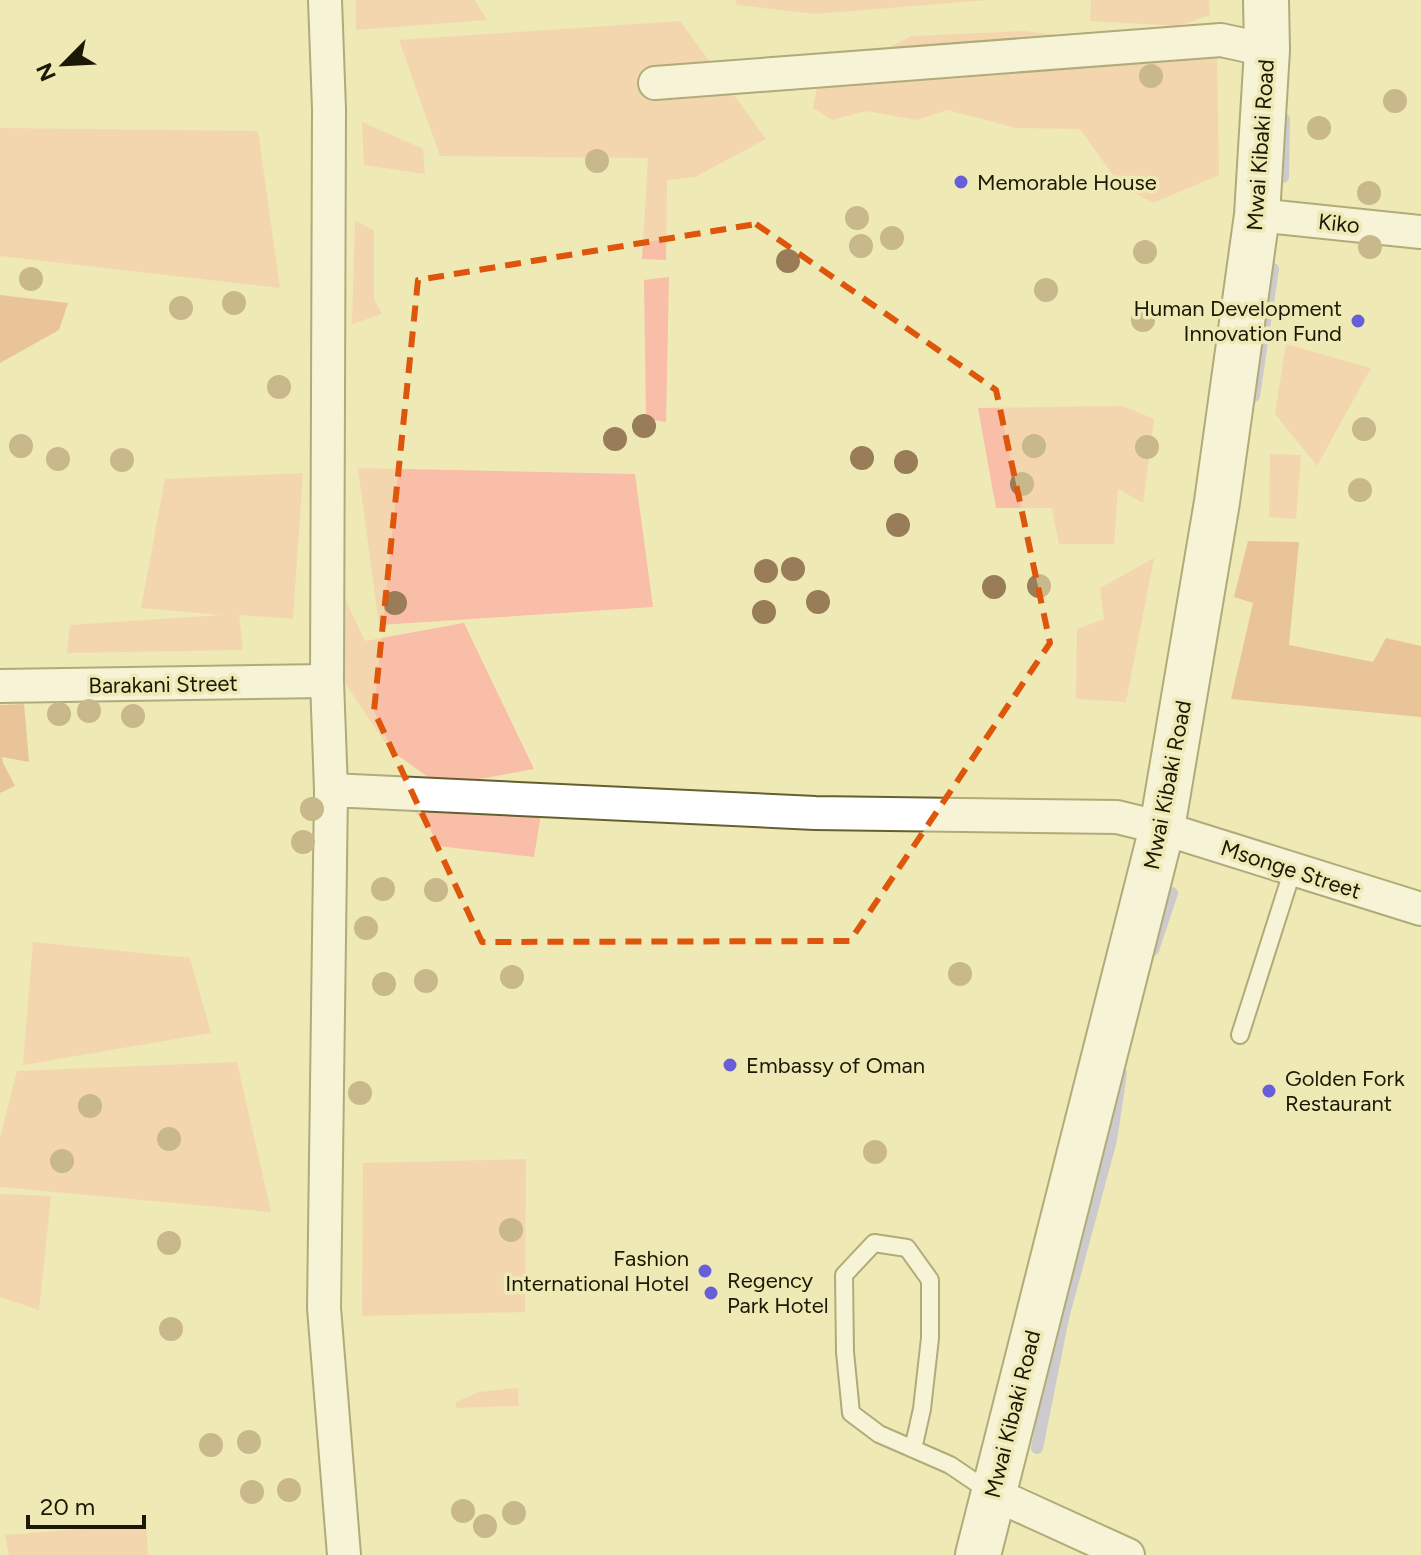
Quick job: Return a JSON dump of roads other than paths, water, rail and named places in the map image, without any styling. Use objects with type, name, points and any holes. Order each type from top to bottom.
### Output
[{"type":"main road","name":"Mwai Kibaki Road","points":[[978,1555],[1162,828],[1217,502],[1257,215],[1267,50],[1266,0]]},
{"type":"street","points":[[325,0],[329,109],[327,681],[331,790],[324,1308],[344,1555]]},
{"type":"street","points":[[655,83],[1221,40],[1267,50]]},
{"type":"street","name":"Kiko","points":[[1257,215],[1421,232]]},
{"type":"street","name":"Barakani Street","points":[[0,686],[327,681]]},
{"type":"street","name":"Msonge Street","points":[[331,790],[815,813],[1117,817],[1162,828],[1421,909]]},
{"type":"street","points":[[992,1493],[1128,1555]]},
{"type":"lane","points":[[1240,1035],[1293,869]]},
{"type":"lane","points":[[913,1449],[922,1409],[930,1338],[930,1280],[907,1248],[874,1243],[844,1275],[845,1352],[851,1413],[879,1434],[913,1449],[950,1465],[992,1493]]},
{"type":"waterway","points":[[1283,177],[1284,119]]},
{"type":"waterway","points":[[1254,396],[1273,269]]},
{"type":"waterway","points":[[1153,950],[1172,893]]},
{"type":"waterway","points":[[1037,1448],[1063,1318],[1111,1140],[1121,1073]]},
{"type":"place","name":"Memorable House","points":[[961,182]]},
{"type":"place","name":"Human Development Innovation Fund","points":[[1358,321]]},
{"type":"place","name":"Embassy of Oman","points":[[730,1065]]},
{"type":"place","name":"Golden Fork Restaurant","points":[[1269,1091]]},
{"type":"place","name":"Fashion International Hotel","points":[[705,1271]]},
{"type":"place","name":"Regency Park Hotel","points":[[711,1293]]}]
